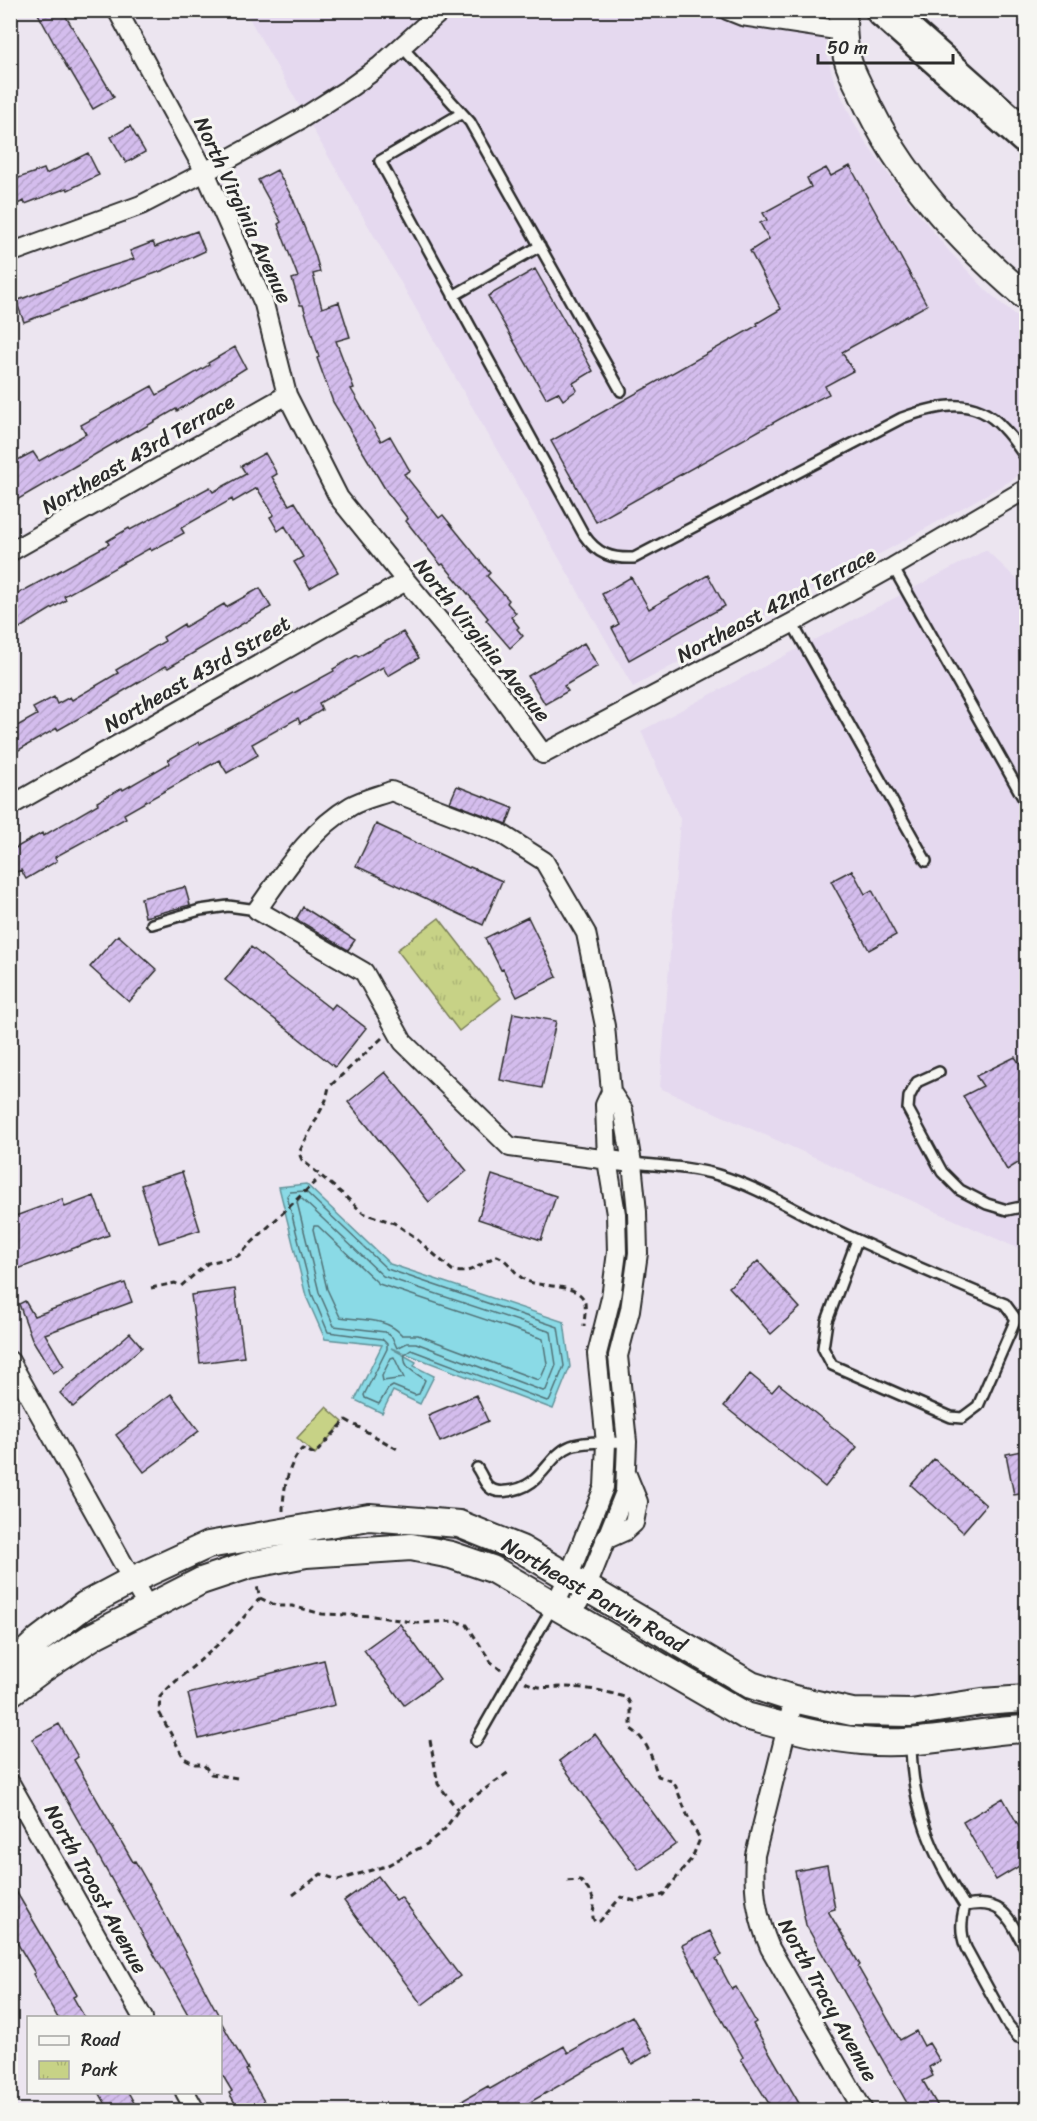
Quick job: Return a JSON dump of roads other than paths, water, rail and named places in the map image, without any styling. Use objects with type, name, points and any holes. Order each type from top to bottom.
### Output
[{"type":"highway","points":[[890,17],[1026,137]]},
{"type":"main road","points":[[843,21],[848,61],[872,116],[911,180],[994,270],[1026,297]]},
{"type":"main road","name":"Northeast Parvin Road","points":[[10,1667],[39,1640],[85,1605],[132,1580],[208,1545],[369,1517],[459,1524],[521,1549],[751,1685],[794,1699],[852,1712],[911,1713],[982,1702],[1026,1699]]},
{"type":"main road","name":"Northeast Parvin Road","points":[[10,1693],[95,1635],[201,1581],[249,1565],[306,1554],[411,1547],[451,1555],[492,1569],[746,1716],[862,1742],[911,1741],[1026,1729]]},
{"type":"main road","points":[[911,1713],[911,1741]]},
{"type":"street","name":"North Virginia Avenue","points":[[117,10],[205,172],[264,304],[287,395],[339,498],[495,687],[543,753]]},
{"type":"street","points":[[10,253],[141,205],[301,119],[351,87],[402,47],[442,10]]},
{"type":"street","points":[[727,10],[742,16],[843,21]]},
{"type":"street","name":"Northeast 43rd Terrace","points":[[10,552],[287,395]]},
{"type":"street","name":"Northeast 42nd Terrace","points":[[543,753],[792,623],[1026,489]]},
{"type":"street","name":"Northeast 43rd Street","points":[[10,806],[406,582]]},
{"type":"street","points":[[577,1584],[590,1523],[604,1487],[606,1443],[597,1354],[611,1298],[617,1252],[616,1214],[607,1160],[605,1106],[611,1092],[605,1026],[586,933],[544,861],[500,833],[390,791],[352,805],[321,827],[287,867],[257,910],[364,972],[403,1042],[510,1147],[607,1160],[632,1163]]},
{"type":"street","points":[[563,1609],[607,1535],[625,1531],[634,1523],[638,1502],[626,1471],[627,1442],[618,1356],[630,1310],[638,1253],[632,1163],[623,1110],[611,1092]]},
{"type":"street","points":[[10,1361],[148,1608]]},
{"type":"street","points":[[590,1523],[607,1535]]},
{"type":"street","name":"North Tracy Avenue","points":[[794,1699],[755,1855],[753,1879],[755,1903],[770,1948],[863,2110]]},
{"type":"street","name":"North Troost Avenue","points":[[10,1783],[141,2016]]},
{"type":"street","points":[[186,2094],[195,2110]]},
{"type":"lane","points":[[402,47],[470,122],[621,391]]},
{"type":"lane","points":[[462,113],[380,162],[591,546],[611,557],[634,558],[902,418],[932,407],[950,405],[971,407],[988,416],[1002,426],[1026,458]]},
{"type":"lane","points":[[453,296],[540,246]]},
{"type":"lane","points":[[893,567],[1026,803]]},
{"type":"lane","points":[[792,623],[926,861]]},
{"type":"lane","points":[[152,924],[200,910],[228,906],[257,910]]},
{"type":"lane","points":[[939,1072],[916,1082],[909,1097],[908,1109],[942,1172],[960,1190],[987,1204],[1007,1210],[1026,1206]]},
{"type":"lane","points":[[632,1163],[716,1174],[754,1187],[794,1210],[857,1240],[1005,1304],[1016,1319],[978,1406],[962,1418],[951,1417],[832,1365],[823,1348],[827,1321],[857,1240]]},
{"type":"lane","points":[[477,1468],[489,1488],[499,1492],[519,1490],[535,1480],[559,1454],[570,1447],[627,1442]]},
{"type":"lane","points":[[476,1741],[513,1677],[563,1609]]},
{"type":"lane","points":[[911,1741],[915,1791],[922,1822],[943,1868],[965,1906],[961,1922],[966,1947],[1008,2025],[1018,2037],[1026,2038]]},
{"type":"lane","points":[[965,1906],[992,1905],[1005,1912],[1026,1949]]},
{"type":"water","points":[[306,1184],[390,1264],[564,1322],[570,1367],[553,1409],[391,1348],[416,1362],[414,1366],[434,1376],[420,1404],[393,1391],[382,1413],[355,1400],[382,1345],[325,1339],[306,1296],[279,1187]]}]
